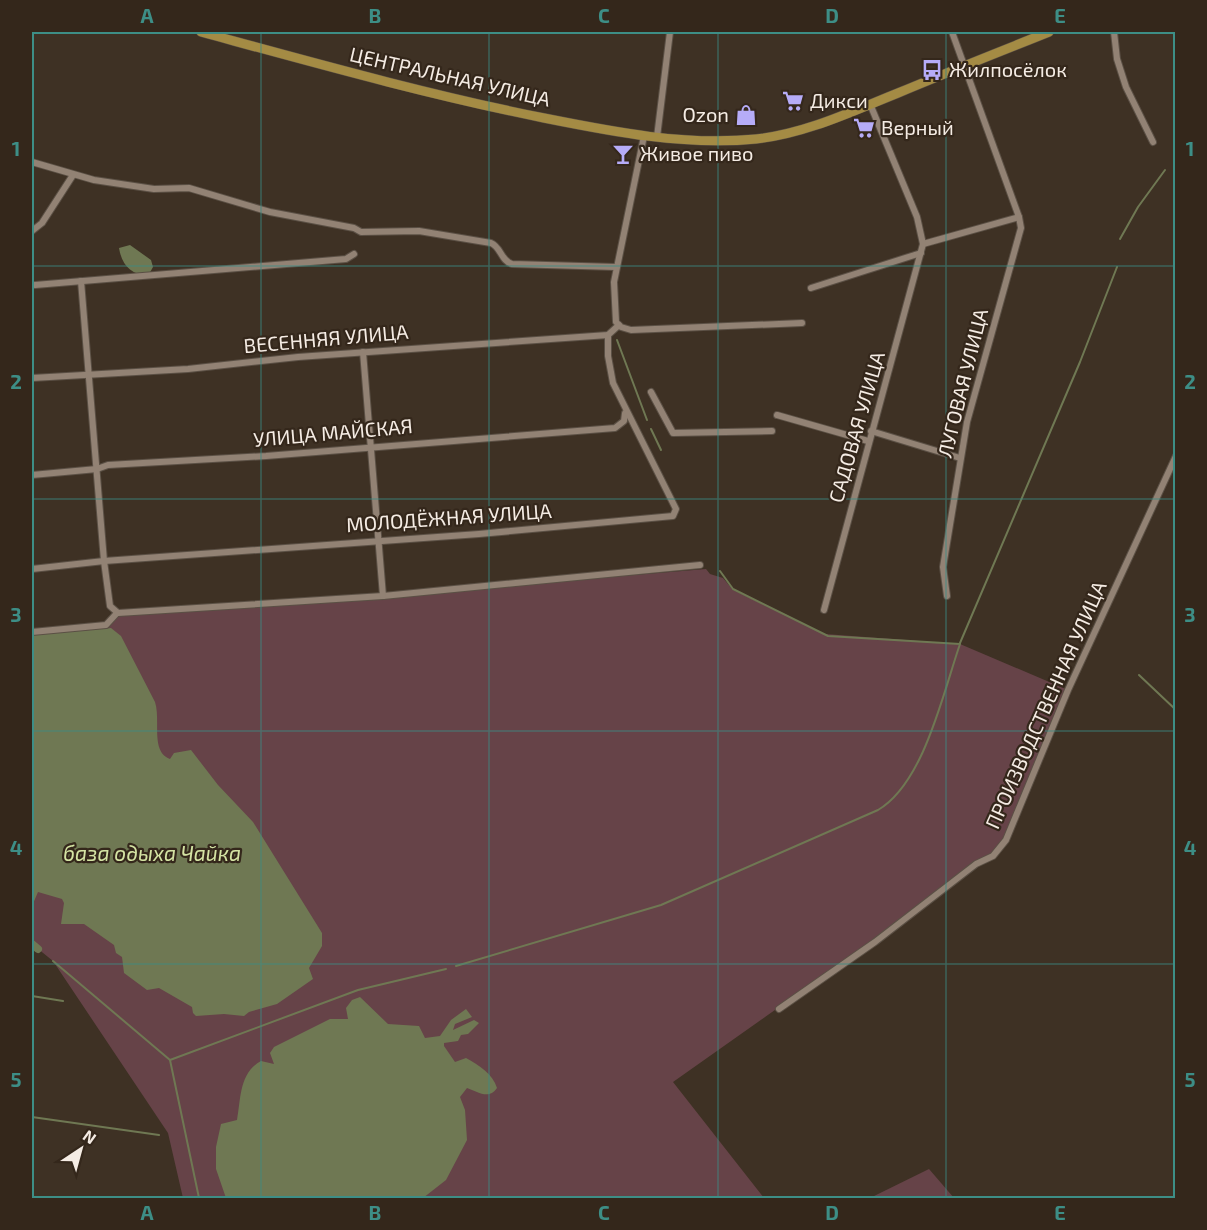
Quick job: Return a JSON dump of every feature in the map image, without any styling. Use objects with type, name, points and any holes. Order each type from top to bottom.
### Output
[{"type":"main road","name":"ЦЕНТРАЛЬНАЯ УЛИЦА","points":[[201,32],[426,92],[532,116],[644,136],[757,139],[793,132],[870,104],[1049,32]]},
{"type":"street","points":[[657,137],[670,32]]},
{"type":"street","points":[[870,104],[917,217],[923,244],[1019,217],[952,32]]},
{"type":"street","points":[[1114,32],[1117,59],[1126,87],[1153,142]]},
{"type":"street","points":[[644,136],[614,282],[615,320],[619,326],[630,330],[802,323]]},
{"type":"street","points":[[32,162],[73,175],[154,189],[180,188],[202,192],[270,212],[361,232],[419,231],[492,243],[506,262],[512,264],[616,267]]},
{"type":"street","points":[[32,231],[42,223],[73,175]]},
{"type":"street","name":"ЛУГОВАЯ УЛИЦА","points":[[947,596],[943,567],[960,458],[967,422],[1021,228],[1019,217]]},
{"type":"street","name":"САДОВАЯ УЛИЦА","points":[[824,610],[923,244]]},
{"type":"street","points":[[810,288],[921,253]]},
{"type":"street","points":[[35,285],[346,259],[354,254]]},
{"type":"street","points":[[81,281],[104,561],[110,606],[117,613]]},
{"type":"street","points":[[609,335],[619,326]]},
{"type":"street","name":"ВЕСЕННЯЯ УЛИЦА","points":[[32,378],[188,369],[363,352],[609,335]]},
{"type":"street","name":"МОЛОДЁЖНАЯ УЛИЦА","points":[[32,569],[75,567],[104,561],[479,534],[673,516],[676,509],[624,410],[610,371],[609,335]]},
{"type":"street","points":[[363,352],[382,596]]},
{"type":"street","points":[[651,392],[673,432],[772,431]]},
{"type":"street","name":"УЛИЦА МАЙСКАЯ","points":[[32,475],[97,470],[108,465],[266,456],[615,428],[624,421],[624,410]]},
{"type":"street","points":[[777,416],[868,441]]},
{"type":"street","points":[[871,431],[960,458]]},
{"type":"street","name":"ПРОИЗВОДСТВЕННАЯ УЛИЦА","points":[[779,1009],[875,942],[976,864],[993,856],[1006,840],[1068,690],[1176,456]]},
{"type":"street","points":[[32,632],[106,625],[117,613],[382,596],[700,564]]},
{"type":"shaded area","points":[[706,569],[710,574],[723,578],[733,590],[825,634],[960,644],[1068,690],[1013,828],[993,856],[673,1082],[764,1198],[183,1198],[168,1133],[53,961],[32,944],[32,632],[106,625],[117,613],[383,596]]},
{"type":"shaded area","points":[[929,1169],[954,1198],[870,1198]]},
{"type":"water","points":[[130,245],[151,260],[153,267],[148,276],[132,271],[122,260],[119,248]]},
{"type":"water","name":"база одыха Чайка","points":[[111,628],[121,636],[155,702],[160,750],[170,759],[174,753],[191,750],[218,785],[253,822],[322,933],[322,946],[309,968],[313,979],[277,1004],[249,1012],[244,1016],[224,1014],[196,1016],[192,1007],[159,988],[147,990],[124,973],[122,957],[116,953],[114,945],[84,924],[61,924],[64,903],[62,899],[38,892],[32,906],[32,635]]},
{"type":"water","points":[[360,997],[388,1024],[419,1026],[425,1038],[440,1036],[451,1020],[466,1009],[472,1017],[455,1024],[453,1030],[474,1020],[479,1023],[468,1034],[461,1035],[458,1041],[444,1043],[444,1046],[455,1062],[466,1058],[489,1074],[497,1088],[494,1092],[487,1094],[467,1088],[460,1097],[465,1110],[467,1140],[446,1180],[423,1198],[226,1198],[216,1169],[216,1147],[221,1124],[237,1120],[242,1087],[249,1072],[261,1061],[274,1064],[270,1053],[274,1047],[330,1019],[348,1019],[346,1008],[352,1000]]},
{"type":"waterway","points":[[1120,239],[1138,207],[1165,170]]},
{"type":"waterway","points":[[960,643],[1080,362],[1117,267]]},
{"type":"waterway","points":[[617,340],[647,420]]},
{"type":"waterway","points":[[651,429],[661,450]]},
{"type":"waterway","points":[[456,966],[661,905],[878,810],[894,797],[908,780],[930,735],[960,644],[828,636],[733,589],[720,571]]},
{"type":"waterway","points":[[1139,675],[1176,710]]},
{"type":"waterway","points":[[32,944],[38,949]]},
{"type":"waterway","points":[[53,961],[170,1060],[199,1198]]},
{"type":"waterway","points":[[170,1060],[358,990],[446,969]]},
{"type":"waterway","points":[[32,996],[63,1001]]},
{"type":"waterway","points":[[32,1117],[159,1135]]},
{"type":"place","name":"Жилпосёлок","points":[[932,70]]},
{"type":"place","name":"Дикси","points":[[793,101]]},
{"type":"place","name":"Ozon","points":[[746,115]]},
{"type":"place","name":"Верный","points":[[864,128]]},
{"type":"place","name":"Живое пиво","points":[[623,154]]}]
